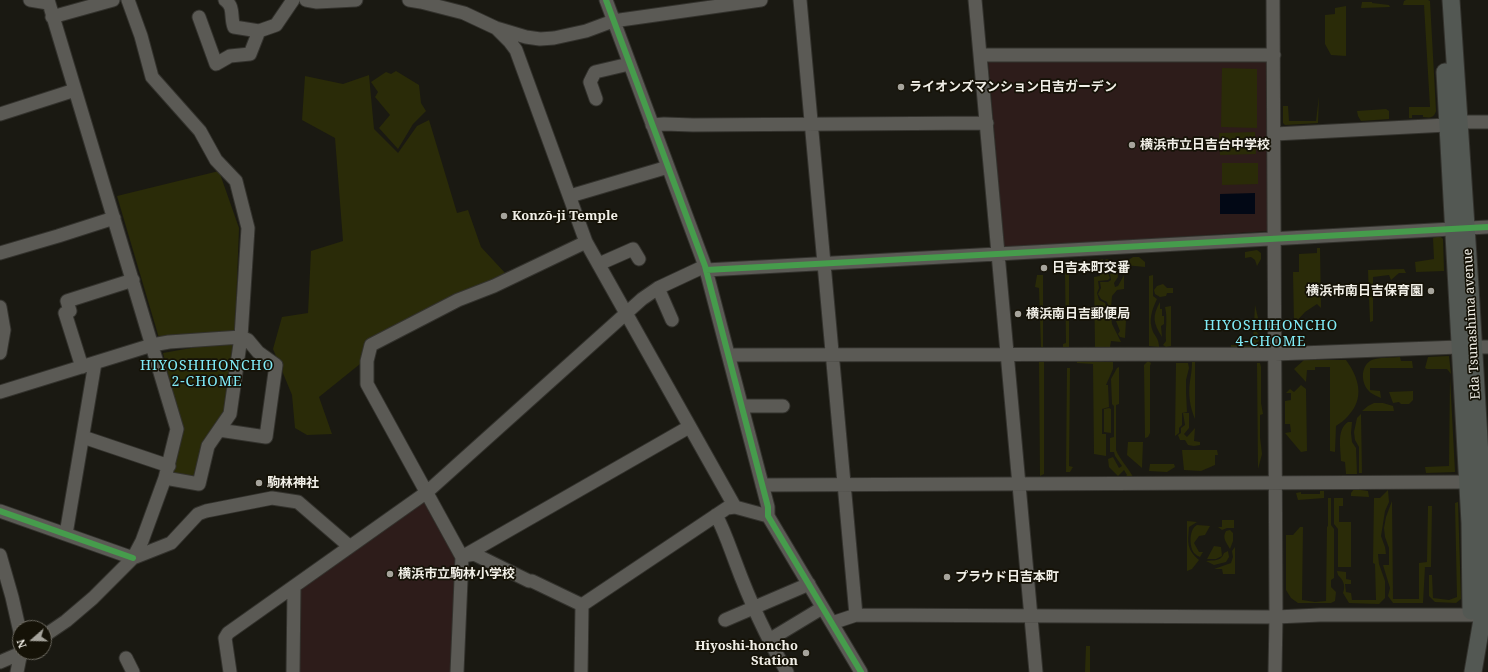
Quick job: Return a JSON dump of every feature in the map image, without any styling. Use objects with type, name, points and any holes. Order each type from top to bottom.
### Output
[{"type":"main road","name":"Eda Tsunashima avenue","points":[[1441,0],[1453,123],[1460,228],[1474,347],[1479,484],[1484,523],[1481,615],[1473,672]]},
{"type":"main road","name":"Eda Tsunashima avenue","points":[[1451,0],[1453,123]]},
{"type":"main road","name":"Eda Tsunashima avenue","points":[[1463,672],[1481,615]]},
{"type":"street","points":[[30,0],[48,1],[177,429],[167,472],[142,541],[133,558],[93,598],[66,621],[52,631]]},
{"type":"street","points":[[52,17],[113,0]]},
{"type":"street","points":[[83,437],[199,484],[208,446],[230,414],[241,337],[248,228],[236,181],[216,160],[200,130],[152,77],[141,36],[128,0]]},
{"type":"street","points":[[225,0],[232,8],[232,22],[234,27],[259,31],[276,25],[293,0]]},
{"type":"street","points":[[306,0],[317,2],[356,0]]},
{"type":"street","points":[[409,0],[452,4],[464,13],[496,28],[540,39],[554,38],[586,31],[613,21],[761,0]]},
{"type":"street","points":[[606,0],[706,268],[768,507],[768,516],[822,608],[862,672]]},
{"type":"street","points":[[800,0],[856,615]]},
{"type":"street","points":[[975,0],[1036,672]]},
{"type":"street","points":[[1275,672],[1274,55],[1276,0]]},
{"type":"street","points":[[199,17],[216,64],[230,56],[250,54],[259,31]]},
{"type":"street","points":[[496,28],[516,50],[586,242],[659,369],[689,427],[735,507]]},
{"type":"street","points":[[980,55],[1274,55]]},
{"type":"street","points":[[596,98],[590,82],[595,72],[630,64]]},
{"type":"street","points":[[0,114],[75,90]]},
{"type":"street","points":[[652,125],[987,122]]},
{"type":"street","points":[[1275,134],[1488,122]]},
{"type":"street","points":[[570,196],[668,167]]},
{"type":"street","points":[[0,253],[114,218]]},
{"type":"street","points":[[230,672],[225,638],[228,633],[427,492],[626,312],[658,288],[706,268],[998,254],[1488,227]]},
{"type":"street","points":[[457,672],[462,557],[367,384],[368,361],[371,345],[458,300],[494,286],[586,242]]},
{"type":"street","points":[[598,264],[633,249],[639,259]]},
{"type":"street","points":[[66,534],[83,437],[89,365],[65,313],[70,311],[67,301],[133,280]]},
{"type":"street","points":[[658,288],[672,320]]},
{"type":"street","points":[[0,308],[4,330],[0,353]]},
{"type":"street","points":[[0,392],[168,342],[241,337],[248,340],[258,352],[276,365],[266,437],[219,430]]},
{"type":"street","points":[[729,355],[1275,354],[1474,347]]},
{"type":"street","points":[[742,406],[783,406]]},
{"type":"street","points":[[462,557],[689,427]]},
{"type":"street","points":[[762,485],[1275,483],[1479,484]]},
{"type":"street","points":[[0,511],[133,558],[171,543],[198,514],[206,510],[272,498],[298,502],[349,546]]},
{"type":"street","points":[[582,605],[727,508],[735,507],[768,516]]},
{"type":"street","points":[[716,515],[724,530],[735,561],[769,640],[786,672]]},
{"type":"street","points":[[462,557],[474,554],[582,605]]},
{"type":"street","points":[[0,555],[17,620]]},
{"type":"street","points":[[725,620],[809,584]]},
{"type":"street","points":[[293,672],[294,587]]},
{"type":"street","points":[[581,672],[582,605]]},
{"type":"street","points":[[769,640],[822,608]]},
{"type":"street","points":[[832,624],[856,615],[1276,617],[1320,615],[1481,615]]},
{"type":"street","points":[[0,662],[12,657]]},
{"type":"street","points":[[126,658],[133,672]]},
{"type":"street","points":[[18,672],[20,660]]},
{"type":"shaded area","points":[[1404,1],[1430,1],[1436,111],[1433,116],[1430,117],[1423,117],[1423,115],[1412,115],[1412,118],[1409,118],[1409,107],[1430,107],[1424,5],[1403,5]]},
{"type":"shaded area","points":[[1362,2],[1389,5],[1390,7],[1361,8]]},
{"type":"shaded area","points":[[1346,6],[1346,56],[1331,55],[1325,44],[1325,15],[1335,14],[1335,8]]},
{"type":"shaded area","name":"横浜市立日吉台中学校","points":[[988,58],[1267,59],[1269,231],[1004,248]]},
{"type":"shaded area","points":[[1222,68],[1257,69],[1257,128],[1221,127]]},
{"type":"shaded area","points":[[396,71],[419,85],[421,103],[426,111],[413,124],[398,149],[379,128],[390,115],[375,97],[378,92],[371,82],[386,72],[391,74]]},
{"type":"shaded area","points":[[369,75],[374,129],[398,153],[417,126],[429,120],[457,213],[468,210],[481,247],[506,274],[366,348],[360,364],[319,397],[332,434],[307,435],[295,428],[292,395],[273,349],[282,317],[308,313],[311,251],[343,241],[335,138],[302,120],[305,76],[343,84]]},
{"type":"shaded area","points":[[1319,96],[1318,123],[1285,125],[1283,123],[1283,106],[1288,106],[1289,121],[1316,121]]},
{"type":"shaded area","points":[[1386,109],[1389,111],[1389,119],[1361,121],[1357,111]]},
{"type":"shaded area","points":[[1255,132],[1256,154],[1220,155],[1219,133]]},
{"type":"shaded area","points":[[1222,163],[1258,163],[1258,184],[1222,185]]},
{"type":"shaded area","points":[[219,171],[239,228],[235,332],[159,338],[117,196]]},
{"type":"shaded area","points":[[1255,193],[1255,214],[1220,214],[1220,194]]},
{"type":"shaded area","points":[[1440,236],[1443,239],[1444,271],[1416,272],[1415,262],[1434,259],[1433,238]]},
{"type":"shaded area","points":[[1317,248],[1320,248],[1321,308],[1317,304],[1305,312],[1294,324],[1293,272],[1299,272],[1299,254],[1317,253]]},
{"type":"shaded area","points":[[1257,250],[1261,253],[1261,259],[1257,266],[1255,260],[1251,257],[1245,258],[1245,252]]},
{"type":"shaded area","points":[[1133,257],[1139,257],[1145,262],[1145,267],[1125,265],[1127,261]]},
{"type":"shaded area","points":[[1103,259],[1102,263],[1107,269],[1111,269],[1112,271],[1108,273],[1110,278],[1108,280],[1098,281],[1099,288],[1097,293],[1099,300],[1105,303],[1107,308],[1110,309],[1112,324],[1121,342],[1111,341],[1110,347],[1095,347],[1094,277],[1100,276],[1100,260]]},
{"type":"shaded area","points":[[1106,259],[1112,261],[1116,268],[1118,277],[1114,283],[1115,287],[1118,286],[1124,275],[1124,289],[1117,290],[1112,296],[1111,307],[1109,307],[1107,302],[1101,299],[1098,294],[1101,288],[1100,282],[1108,282],[1111,280],[1110,274],[1114,272],[1112,268],[1107,267],[1103,263]]},
{"type":"shaded area","points":[[1404,269],[1406,273],[1399,273],[1391,280],[1389,275],[1373,277],[1373,321],[1370,322],[1368,270]]},
{"type":"shaded area","points":[[1065,271],[1069,271],[1069,347],[1063,348],[1063,344],[1066,343]]},
{"type":"shaded area","points":[[1037,275],[1043,275],[1043,348],[1041,348],[1039,288],[1035,287]]},
{"type":"shaded area","points":[[1153,275],[1153,296],[1157,299],[1152,311],[1151,323],[1153,332],[1158,340],[1159,347],[1149,346],[1149,276]]},
{"type":"shaded area","points":[[1163,284],[1167,288],[1173,288],[1173,293],[1167,293],[1166,296],[1160,297],[1155,294],[1154,290],[1157,286]]},
{"type":"shaded area","points":[[1160,302],[1162,316],[1164,316],[1164,324],[1161,326],[1162,337],[1155,323],[1156,311]]},
{"type":"shaded area","points":[[1255,305],[1258,318],[1255,328],[1260,338],[1258,342],[1248,348],[1231,348],[1231,345],[1251,346],[1253,344]]},
{"type":"shaded area","points":[[1171,306],[1171,346],[1166,347],[1163,345],[1166,341],[1165,307]]},
{"type":"shaded area","points":[[1126,320],[1125,338],[1120,337],[1118,334],[1120,331],[1116,321]]},
{"type":"shaded area","points":[[230,341],[233,343],[226,412],[196,479],[170,475],[181,427],[163,353]]},
{"type":"shaded area","points":[[1449,356],[1451,374],[1447,369],[1425,368],[1428,357]]},
{"type":"shaded area","points":[[1400,357],[1401,361],[1412,361],[1413,368],[1370,368],[1370,390],[1380,391],[1381,398],[1374,395],[1365,386],[1364,382],[1363,372],[1367,364],[1375,359]]},
{"type":"shaded area","points":[[1304,360],[1346,360],[1357,381],[1357,402],[1347,417],[1336,426],[1335,452],[1330,451],[1330,367],[1315,367],[1315,370],[1307,370],[1306,382],[1294,369]]},
{"type":"shaded area","points":[[1044,361],[1044,474],[1040,476],[1039,362]]},
{"type":"shaded area","points":[[1077,361],[1113,362],[1113,369],[1106,385],[1108,385],[1109,407],[1102,409],[1102,434],[1106,434],[1106,456],[1094,454],[1093,364],[1077,363]]},
{"type":"shaded area","points":[[1148,361],[1151,363],[1150,433],[1148,437],[1145,438],[1144,365]]},
{"type":"shaded area","points":[[1192,362],[1195,362],[1195,419],[1189,396]]},
{"type":"shaded area","points":[[1176,363],[1188,363],[1189,368],[1186,380],[1187,412],[1182,413],[1182,425],[1179,428],[1179,433],[1175,436]]},
{"type":"shaded area","points":[[1257,363],[1260,363],[1261,367],[1261,403],[1263,414],[1260,415],[1262,454],[1258,469]]},
{"type":"shaded area","points":[[1119,367],[1119,404],[1116,405],[1116,450],[1134,479],[1123,479],[1127,475],[1124,470],[1118,476],[1109,467],[1108,459],[1113,457],[1119,468],[1122,466],[1114,452],[1110,452],[1110,438],[1114,437],[1114,406],[1112,404],[1111,379]]},
{"type":"shaded area","points":[[1067,368],[1070,368],[1069,466],[1073,467],[1070,472],[1066,472]]},
{"type":"shaded area","points":[[1450,377],[1455,472],[1426,473],[1425,467],[1449,466]]},
{"type":"shaded area","points":[[1301,385],[1306,389],[1307,451],[1301,452],[1285,433],[1291,432],[1290,424],[1285,424],[1285,401],[1291,400],[1291,393],[1286,393],[1290,389],[1294,392]]},
{"type":"shaded area","points":[[1413,391],[1413,400],[1409,404],[1401,404],[1399,402],[1393,403],[1389,392]]},
{"type":"shaded area","points":[[1374,403],[1383,403],[1393,406],[1394,411],[1362,411]]},
{"type":"shaded area","points":[[1104,409],[1111,409],[1111,433],[1104,432]]},
{"type":"shaded area","points":[[1183,413],[1189,413],[1189,428],[1184,434],[1187,437],[1195,428],[1194,441],[1200,442],[1200,445],[1188,445],[1185,440],[1180,440],[1178,435],[1181,433],[1181,428],[1185,425]]},
{"type":"shaded area","points":[[1361,414],[1362,473],[1359,473],[1359,447],[1355,440],[1354,432],[1357,418]]},
{"type":"shaded area","points":[[1348,422],[1352,422],[1351,433],[1352,442],[1356,448],[1357,474],[1346,474],[1345,462],[1341,461],[1341,435],[1344,425]]},
{"type":"shaded area","points":[[1128,442],[1143,442],[1142,468],[1127,455]]},
{"type":"shaded area","points":[[1182,450],[1217,450],[1218,455],[1215,455],[1215,465],[1201,471],[1184,470]]},
{"type":"shaded area","points":[[1150,464],[1174,464],[1175,467],[1167,472],[1149,471]]},
{"type":"shaded area","points":[[1354,489],[1368,491],[1369,497],[1351,496]]},
{"type":"shaded area","points":[[1388,490],[1389,502],[1385,511],[1381,536],[1386,554],[1378,554],[1379,564],[1385,581],[1385,598],[1379,604],[1349,603],[1343,593],[1344,583],[1337,571],[1346,572],[1346,579],[1351,580],[1351,584],[1345,584],[1346,592],[1351,593],[1352,600],[1376,600],[1375,564],[1373,563],[1374,498],[1380,498]]},
{"type":"shaded area","points":[[1320,491],[1324,491],[1324,498],[1298,500],[1296,493],[1301,492],[1301,494],[1320,494]]},
{"type":"shaded area","name":"横浜市立駒林小学校","points":[[426,497],[459,558],[453,672],[296,672],[298,590]]},
{"type":"shaded area","points":[[1328,498],[1331,498],[1331,525],[1334,529],[1334,578],[1331,580],[1331,587],[1336,592],[1335,601],[1331,603],[1298,603],[1291,598],[1286,590],[1286,535],[1293,535],[1300,527],[1303,527],[1302,600],[1315,602],[1326,601]]},
{"type":"shaded area","points":[[1334,498],[1343,498],[1343,506],[1339,506],[1339,522],[1351,522],[1351,567],[1338,567],[1338,529],[1334,524]]},
{"type":"shaded area","points":[[1392,501],[1393,599],[1419,599],[1419,563],[1427,562],[1428,506],[1432,506],[1431,567],[1425,567],[1423,603],[1393,603],[1388,596],[1390,588],[1383,565],[1389,565],[1389,548],[1385,537],[1384,528],[1386,517]]},
{"type":"shaded area","points":[[1458,502],[1461,599],[1456,603],[1435,602],[1429,596],[1429,575],[1432,575],[1433,598],[1449,600],[1457,597],[1455,503]]},
{"type":"shaded area","points":[[1222,520],[1234,520],[1234,528],[1222,530],[1218,527],[1222,527]]},
{"type":"shaded area","points":[[1187,521],[1197,522],[1189,527],[1188,541],[1190,549],[1199,560],[1192,569],[1187,571]]},
{"type":"shaded area","points":[[1197,525],[1210,526],[1205,535],[1199,536],[1194,543],[1199,552],[1203,552],[1200,557],[1194,553],[1191,546],[1192,530]]},
{"type":"shaded area","points":[[1230,530],[1233,533],[1233,541],[1230,549],[1224,536],[1226,531]]},
{"type":"shaded area","points":[[1214,546],[1221,547],[1222,556],[1216,559],[1207,559]]},
{"type":"shaded area","points":[[1235,547],[1235,574],[1223,574],[1222,569],[1214,569],[1231,563],[1233,557],[1232,551]]},
{"type":"shaded area","points":[[1228,551],[1229,557],[1226,562],[1214,565],[1206,561],[1219,559]]},
{"type":"shaded area","points":[[1086,646],[1090,646],[1090,672],[1085,672]]},
{"type":"cycle path","points":[[606,0],[705,266],[768,507],[768,516],[861,672]]},
{"type":"cycle path","points":[[706,270],[1488,227]]},
{"type":"cycle path","points":[[0,511],[133,558]]},
{"type":"place","name":"ライオンズマンション日吉ガーデン","points":[[901,87]]},
{"type":"place","name":"横浜市立日吉台中学校","points":[[1132,145]]},
{"type":"place","name":"Konzō-ji Temple","points":[[504,216]]},
{"type":"place","name":"日吉本町交番","points":[[1044,268]]},
{"type":"place","name":"横浜市南日吉保育園","points":[[1431,291]]},
{"type":"place","name":"横浜南日吉郵便局","points":[[1018,314]]},
{"type":"place","name":"駒林神社","points":[[259,483]]},
{"type":"place","name":"横浜市立駒林小学校","points":[[390,574]]},
{"type":"place","name":"プラウド日吉本町","points":[[947,577]]},
{"type":"place","name":"Hiyoshi-honcho Station","points":[[806,653]]},
{"type":"district","name":"HIYOSHIHONCHO 4-CHOME","points":[[1271,334]]},
{"type":"district","name":"HIYOSHIHONCHO 2-CHOME","points":[[207,374]]}]
